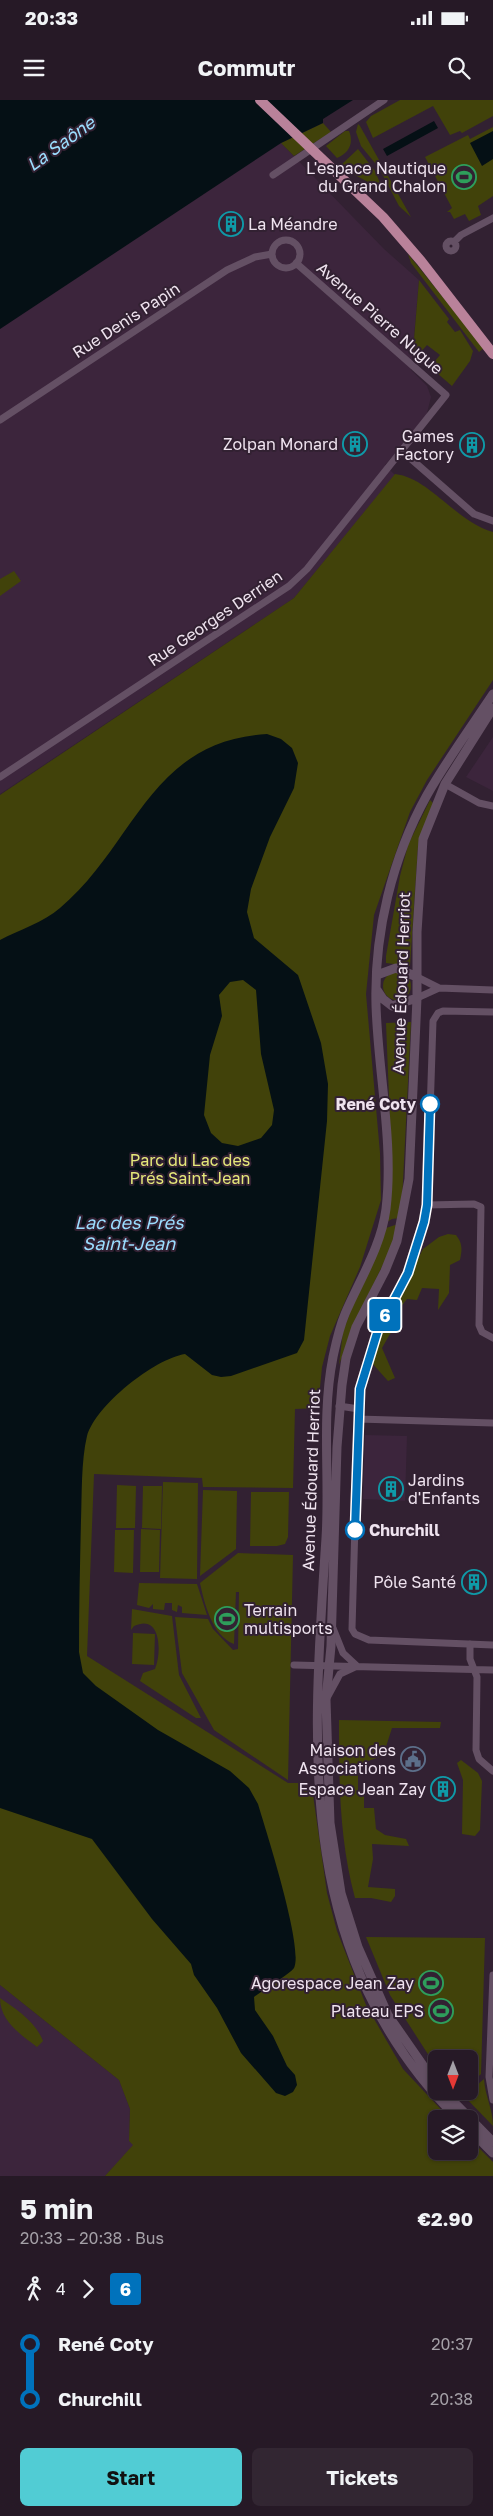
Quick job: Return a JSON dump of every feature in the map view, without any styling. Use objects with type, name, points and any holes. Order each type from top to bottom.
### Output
[{"type":"main road","points":[[260,100],[383,217],[421,261],[493,354]]},
{"type":"main road","name":"Avenue Édouard Herriot","points":[[450,2110],[424,2081],[390,2035],[360,1977],[340,1919],[327,1869],[319,1808],[318,1665],[327,1534],[326,1422],[328,1386],[340,1327],[370,1264],[386,1210],[386,1126],[377,990],[382,920],[404,846],[419,812],[440,772],[493,694]]},
{"type":"main road","name":"Avenue Édouard Herriot","points":[[428,2072],[388,2015],[358,1946],[341,1893],[330,1823],[326,1700],[332,1625],[339,1406],[346,1358],[356,1327],[385,1271],[397,1241],[406,1201],[409,1179],[418,977],[417,932],[423,839],[445,784],[493,708]]},
{"type":"main road","points":[[377,975],[396,968],[418,977]]},
{"type":"main road","points":[[377,990],[383,999],[392,1006],[417,998]]},
{"type":"main road","points":[[453,2100],[493,2142]]},
{"type":"main road","points":[[478,2138],[493,2153]]},
{"type":"street","points":[[273,175],[384,100]]},
{"type":"street","points":[[454,242],[461,235],[493,218]]},
{"type":"street","name":"Rue Denis Papin","points":[[0,420],[227,270],[255,256],[272,254],[276,244],[284,240],[290,241],[298,249],[299,257],[296,263]]},
{"type":"street","points":[[272,254],[275,263],[283,268],[296,263]]},
{"type":"street","name":"Avenue Pierre Nugue","points":[[296,263],[446,395]]},
{"type":"street","name":"Rue Georges Derrien","points":[[0,777],[290,586],[307,569],[446,395]]},
{"type":"street","points":[[402,451],[474,514],[493,521]]},
{"type":"street","points":[[445,784],[479,803],[493,806]]},
{"type":"street","points":[[418,977],[439,988],[493,990]]},
{"type":"street","points":[[417,998],[439,988]]},
{"type":"street","points":[[493,1012],[443,1011],[434,1016],[427,1205],[408,1273],[378,1330],[362,1377],[358,1419],[352,1629],[355,1634],[369,1640],[493,1645]]},
{"type":"street","points":[[427,1205],[474,1204],[481,1207],[479,1325],[482,1332],[493,1338]]},
{"type":"street","points":[[339,1406],[359,1409]]},
{"type":"street","points":[[358,1419],[493,1423]]},
{"type":"street","name":"Avenue Édouard Herriot","points":[[332,1625],[343,1653],[358,1666]]},
{"type":"street","points":[[470,1644],[470,1659],[477,1677],[476,1750],[479,1759],[493,1771]]},
{"type":"street","points":[[294,1664],[493,1670]]},
{"type":"street","points":[[326,1700],[340,1674],[358,1666]]},
{"type":"street","points":[[493,1975],[489,2078],[493,2100]]},
{"type":"shaded area","points":[[281,143],[384,249],[419,280],[411,370],[427,386],[431,397],[426,417],[385,465],[395,475],[294,598],[0,794],[0,329]]},
{"type":"shaded area","points":[[493,737],[493,791],[466,777]]},
{"type":"shaded area","points":[[365,1435],[407,1436],[405,1501],[363,1499]]},
{"type":"shaded area","points":[[0,1985],[119,2080],[130,2109],[129,2141],[134,2145],[105,2176],[0,2176]]},
{"type":"green space","points":[[400,100],[493,100],[493,116],[462,133],[460,131],[450,135],[433,106],[373,138],[366,122],[371,116]]},
{"type":"green space","points":[[323,123],[331,132],[294,156],[281,143]]},
{"type":"green space","points":[[358,124],[411,217],[399,206],[379,168],[361,146],[356,132]]},
{"type":"green space","name":"L'espace Nautique du Grand Chalon","points":[[493,127],[493,196],[478,206],[481,215],[469,221],[465,214],[454,219],[450,212],[447,212],[452,208],[425,157],[468,135],[470,139]]},
{"type":"green space","points":[[345,131],[349,131],[351,143],[345,153],[337,158],[326,146]]},
{"type":"green space","points":[[358,149],[375,171],[383,190],[355,175],[342,164]]},
{"type":"green space","points":[[408,254],[484,348],[479,352],[411,263]]},
{"type":"green space","points":[[419,280],[449,319],[447,322],[455,332],[460,330],[473,351],[470,361],[452,386],[430,367],[440,355],[427,345],[418,355],[413,351]]},
{"type":"green space","name":"Parc du Lac des Prés Saint-Jean","points":[[395,474],[408,477],[432,491],[467,519],[493,532],[493,680],[427,780],[410,812],[374,915],[366,994],[380,1153],[381,1200],[360,1267],[330,1336],[322,1367],[318,1408],[295,1409],[293,1488],[203,1487],[202,1478],[94,1474],[87,1656],[288,1783],[301,1783],[312,1788],[327,1893],[337,1931],[366,2005],[403,2069],[428,2096],[428,2100],[432,2100],[442,2110],[428,2110],[428,2160],[478,2160],[478,2147],[493,2162],[493,2176],[105,2176],[133,2145],[129,2141],[130,2109],[119,2080],[0,1985],[0,795],[294,598]]},
{"type":"green space","points":[[14,571],[21,581],[0,596],[0,579]]},
{"type":"green space","points":[[430,800],[433,803],[418,846],[410,966],[386,963],[400,876],[408,845]]},
{"type":"green space","points":[[397,972],[407,976],[411,986],[407,996],[397,1000],[387,996],[383,986],[387,976]]},
{"type":"green space","points":[[411,1022],[402,1201],[399,1218],[385,1223],[391,1147],[386,1023]]},
{"type":"green space","points":[[397,1225],[395,1240],[351,1330],[339,1365],[343,1331],[383,1229]]},
{"type":"green space","points":[[448,1234],[456,1235],[461,1244],[460,1260],[450,1265],[449,1293],[438,1310],[439,1289],[422,1288],[417,1300],[407,1299],[400,1308],[399,1325],[390,1334],[382,1348],[395,1378],[388,1381],[371,1362],[391,1312],[423,1249],[439,1237]]},
{"type":"green space","points":[[163,1482],[198,1483],[197,1579],[160,1578]]},
{"type":"green space","points":[[117,1485],[136,1486],[135,1528],[116,1528]]},
{"type":"green space","points":[[143,1486],[162,1486],[161,1529],[142,1528]]},
{"type":"green space","points":[[203,1490],[237,1491],[236,1549],[200,1576]]},
{"type":"green space","points":[[251,1492],[289,1492],[288,1537],[285,1544],[277,1546],[250,1546]]},
{"type":"green space","points":[[141,1529],[160,1530],[159,1572],[140,1572]]},
{"type":"green space","points":[[115,1530],[134,1530],[133,1573],[114,1572]]},
{"type":"green space","points":[[238,1553],[293,1555],[288,1780],[214,1730],[182,1673],[175,1617],[208,1619],[213,1629],[233,1650],[238,1649],[239,1592],[236,1592],[234,1644],[220,1634],[210,1618],[200,1583]]},
{"type":"green space","points":[[139,1583],[197,1584],[207,1615],[182,1613],[182,1607],[178,1605],[177,1612],[172,1610],[172,1603],[165,1603],[164,1610],[153,1609],[153,1604],[149,1608],[137,1605]]},
{"type":"green space","points":[[132,1609],[172,1616],[179,1675],[201,1718],[196,1718],[140,1681],[143,1673],[155,1669],[159,1644],[154,1629],[150,1625],[143,1623],[134,1626],[131,1630]]},
{"type":"green space","points":[[133,1633],[155,1634],[154,1665],[132,1664]]},
{"type":"green space","points":[[339,1720],[441,1722],[440,1728],[392,1728],[383,1756],[365,1762],[365,1767],[358,1767],[358,1796],[364,1796],[364,1808],[374,1808],[376,1829],[385,1835],[406,1839],[409,1846],[372,1844],[373,1859],[368,1887],[395,1889],[395,1896],[391,1902],[371,1898],[355,1898],[346,1853],[341,1809]]},
{"type":"green space","points":[[461,1760],[478,1773],[482,1781],[480,1830],[475,1836],[462,1834],[463,1780],[457,1763]]},
{"type":"green space","name":"Plateau EPS","points":[[366,1937],[485,1938],[481,2074],[478,2077],[478,2050],[428,2050],[428,2054],[390,1995]]},
{"type":"green space","points":[[0,1998],[25,2016],[36,2028],[43,2041],[37,2047],[18,2032],[7,2020],[3,2014]]},
{"type":"green space","points":[[484,2079],[493,2126],[468,2100],[478,2100],[478,2084]]},
{"type":"water","name":"La Saône","points":[[0,100],[353,100],[323,119],[323,123],[281,143],[0,329]]},
{"type":"water","points":[[434,121],[438,128],[387,156],[383,149]]},
{"type":"water","points":[[493,131],[493,159],[482,166],[470,143]]},
{"type":"water","name":"Lac des Prés Saint-Jean","points":[[267,734],[281,739],[292,748],[298,763],[294,788],[270,837],[251,889],[247,912],[254,938],[298,975],[321,1043],[328,1084],[327,1121],[304,1340],[297,1353],[231,1376],[221,1377],[212,1375],[185,1354],[172,1358],[143,1374],[128,1385],[102,1411],[87,1436],[84,1456],[79,1652],[83,1673],[96,1686],[158,1730],[230,1771],[249,1788],[258,1804],[283,1889],[296,1956],[292,1970],[254,1997],[255,2010],[273,2036],[287,2066],[295,2075],[297,2085],[293,2092],[285,2096],[276,2093],[241,2053],[217,2008],[194,1975],[191,1964],[152,1919],[92,1839],[0,1808],[0,940],[39,922],[60,908],[86,882],[148,800],[170,775],[196,755],[227,741]],"holes":[[[243,980],[256,990],[261,1054],[274,1110],[272,1125],[261,1138],[238,1146],[222,1143],[211,1133],[204,1115],[210,1055],[222,1016],[219,995],[230,982]]]},
{"type":"bus line","name":"6","points":[[355,1530],[358,1419],[362,1377],[378,1330],[408,1273],[424,1222],[427,1205],[430,1104]]},
{"type":"place","name":"L'espace Nautique du Grand Chalon","points":[[464,177]]},
{"type":"place","name":"La Méandre","points":[[231,224]]},
{"type":"place","name":"Zolpan Monard","points":[[355,444]]},
{"type":"place","name":"Games Factory","points":[[472,445]]},
{"type":"place","name":"René Coty","points":[[430,1104]]},
{"type":"place","name":"Jardins d'Enfants","points":[[391,1489]]},
{"type":"place","name":"Churchill","points":[[355,1530]]},
{"type":"place","name":"Pôle Santé","points":[[474,1582]]},
{"type":"place","name":"Terrain multisports","points":[[227,1619]]},
{"type":"place","name":"Maison des Associations","points":[[413,1759]]},
{"type":"place","name":"Espace Jean Zay","points":[[443,1789]]},
{"type":"place","name":"Agorespace Jean Zay","points":[[431,1983]]},
{"type":"place","name":"Plateau EPS","points":[[441,2011]]}]
